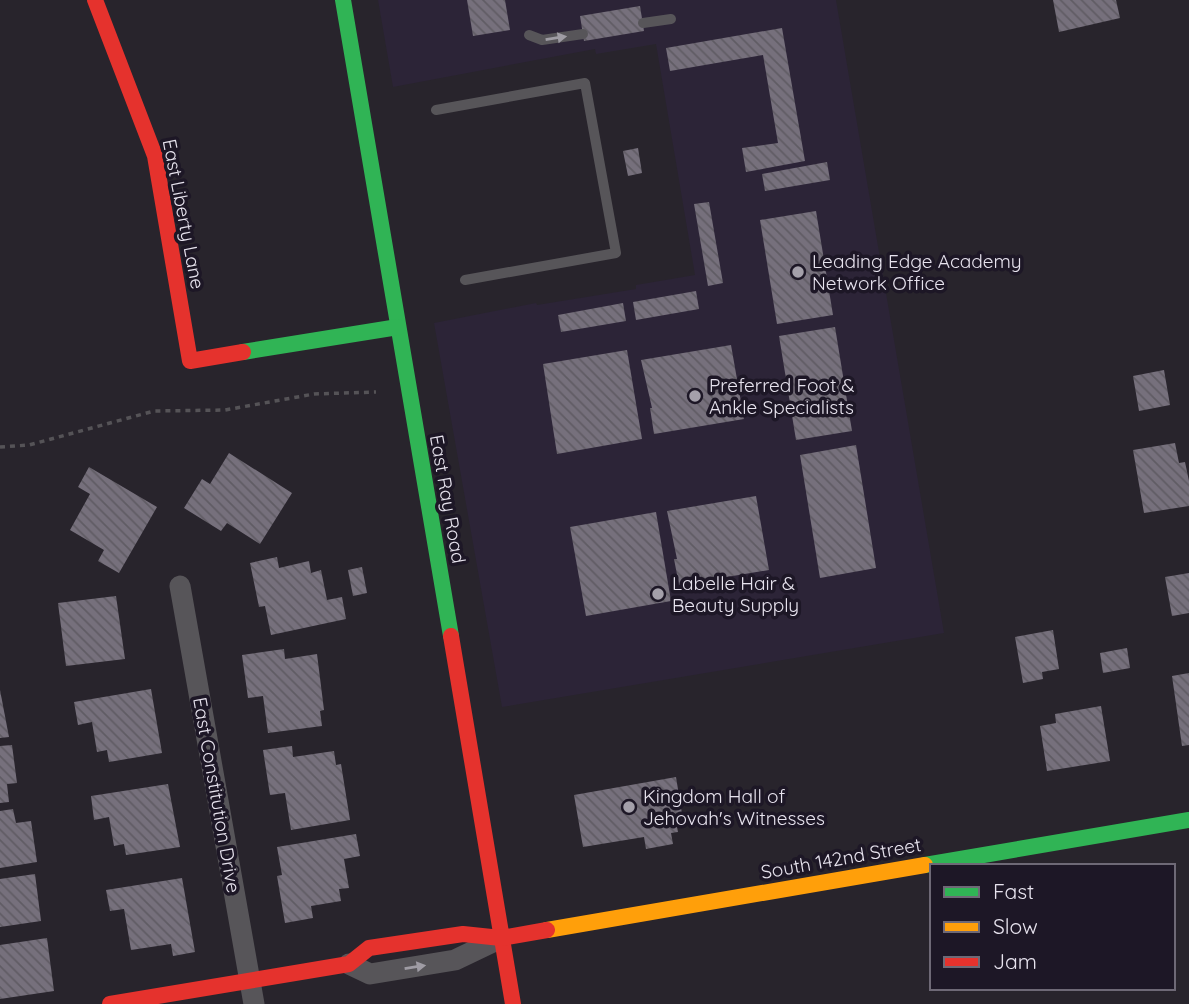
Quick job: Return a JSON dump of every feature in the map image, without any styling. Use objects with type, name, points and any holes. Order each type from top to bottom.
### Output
[{"type":"street","name":"East Liberty Lane","points":[[95,0],[155,156],[190,361],[398,327]]},
{"type":"street","name":"East Ray Road","points":[[343,0],[513,1004]]},
{"type":"street","name":"East Constitution Drive","points":[[180,586],[254,1004]]},
{"type":"street","name":"South 142nd Street","points":[[935,864],[1189,820]]},
{"type":"street","name":"South 142nd Street","points":[[501,939],[930,865]]},
{"type":"street","points":[[110,1004],[349,964],[370,974],[443,962],[467,957],[501,939]]},
{"type":"lane","points":[[643,23],[671,19]]},
{"type":"lane","points":[[529,35],[542,40],[583,34]]},
{"type":"lane","points":[[436,110],[585,83],[616,253],[465,280]]},
{"type":"path","points":[[0,447],[29,445],[154,411],[225,410],[314,394],[376,392]]},
{"type":"shaded area","points":[[378,0],[836,0],[944,633],[502,707],[434,323],[536,303],[537,305],[636,289],[636,285],[695,275],[656,44],[596,54],[595,49],[393,87]]},
{"type":"building","points":[[467,0],[505,0],[510,30],[473,36]]},
{"type":"building","points":[[1053,0],[1116,0],[1120,18],[1059,32]]},
{"type":"building","points":[[640,6],[644,31],[584,41],[580,16]]},
{"type":"building","points":[[782,28],[805,161],[746,172],[742,148],[778,143],[763,55],[670,71],[666,48]]},
{"type":"building","points":[[638,148],[642,173],[628,176],[623,151]]},
{"type":"building","points":[[827,162],[830,180],[765,191],[762,174]]},
{"type":"building","points":[[709,202],[723,283],[708,286],[694,204]]},
{"type":"building","name":"Leading Edge Academy Network Office","points":[[816,211],[833,315],[777,324],[760,220]]},
{"type":"building","points":[[696,291],[699,309],[636,320],[633,302]]},
{"type":"building","points":[[623,303],[626,321],[561,332],[558,315]]},
{"type":"building","points":[[835,327],[852,431],[796,440],[779,336]]},
{"type":"building","name":"Preferred Foot & Ankle Specialists","points":[[731,345],[744,419],[654,434],[652,408],[641,360]]},
{"type":"building","points":[[627,350],[642,439],[557,454],[543,364]]},
{"type":"building","points":[[1164,370],[1170,405],[1139,411],[1133,376]]},
{"type":"building","points":[[1175,443],[1179,463],[1185,462],[1189,481],[1189,506],[1144,513],[1133,450]]},
{"type":"building","points":[[856,445],[876,568],[820,578],[800,455]]},
{"type":"building","points":[[229,453],[292,493],[260,544],[227,523],[221,531],[184,508],[202,479],[210,484]]},
{"type":"building","points":[[89,467],[157,507],[119,573],[98,561],[104,550],[70,530],[90,494],[78,487]]},
{"type":"building","points":[[756,496],[769,570],[679,585],[674,559],[677,559],[667,511]]},
{"type":"building","points":[[656,512],[671,601],[586,616],[570,527]]},
{"type":"building","points":[[277,557],[279,568],[309,561],[311,573],[321,570],[327,600],[342,597],[346,619],[271,635],[265,606],[259,607],[250,563]]},
{"type":"building","points":[[362,567],[367,593],[353,596],[348,570]]},
{"type":"building","points":[[1189,573],[1189,613],[1172,616],[1165,577]]},
{"type":"building","points":[[116,596],[125,659],[66,666],[58,603]]},
{"type":"building","points":[[1053,630],[1059,669],[1042,672],[1043,679],[1023,683],[1015,637]]},
{"type":"building","points":[[1127,648],[1130,668],[1103,673],[1100,653]]},
{"type":"building","points":[[284,649],[285,659],[317,654],[324,710],[320,711],[322,726],[268,733],[263,696],[248,698],[242,655]]},
{"type":"building","points":[[1189,673],[1189,745],[1182,746],[1172,676]]},
{"type":"building","points":[[151,689],[162,753],[109,762],[107,750],[97,752],[92,722],[78,725],[74,702]]},
{"type":"building","points":[[0,690],[9,737],[0,738]]},
{"type":"building","points":[[1101,706],[1110,761],[1047,771],[1040,726],[1056,723],[1055,714]]},
{"type":"building","points":[[12,745],[17,783],[7,784],[9,802],[0,803],[0,746]]},
{"type":"building","points":[[292,746],[293,757],[334,751],[336,765],[341,764],[350,820],[291,830],[285,793],[270,795],[263,750]]},
{"type":"building","name":"Kingdom Hall of Jehovah's Witnesses","points":[[676,777],[683,820],[676,822],[678,832],[671,833],[673,844],[646,849],[644,837],[583,847],[574,795]]},
{"type":"building","points":[[168,784],[180,847],[126,855],[124,844],[114,846],[109,817],[94,820],[91,796]]},
{"type":"building","points":[[13,809],[16,823],[31,821],[37,862],[0,868],[0,811]]},
{"type":"building","points":[[356,834],[360,856],[344,859],[349,888],[339,889],[341,901],[311,906],[313,918],[285,923],[277,876],[282,875],[277,847]]},
{"type":"building","points":[[35,874],[41,921],[0,927],[0,879]]},
{"type":"building","points":[[182,878],[195,952],[173,956],[171,944],[131,950],[124,909],[110,911],[106,890]]},
{"type":"building","points":[[47,938],[54,991],[0,999],[0,945]]},
{"type":"traffic: fast","points":[[343,0],[451,636]]},
{"type":"traffic: fast","points":[[243,352],[398,327]]},
{"type":"traffic: fast","points":[[931,864],[1189,820]]},
{"type":"traffic: fast","points":[[925,865],[930,864]]},
{"type":"traffic: slow","points":[[547,930],[925,865]]},
{"type":"traffic: jam","points":[[95,0],[155,156],[190,361],[243,352]]},
{"type":"traffic: jam","points":[[451,636],[513,1004]]},
{"type":"traffic: jam","points":[[110,1004],[349,964],[369,948],[463,934],[501,938],[547,930]]},
{"type":"place","name":"Leading Edge Academy Network Office","points":[[798,272]]},
{"type":"place","name":"Preferred Foot & Ankle Specialists","points":[[695,396]]},
{"type":"place","name":"Labelle Hair & Beauty Supply","points":[[658,594]]},
{"type":"place","name":"Kingdom Hall of Jehovah's Witnesses","points":[[629,807]]}]
